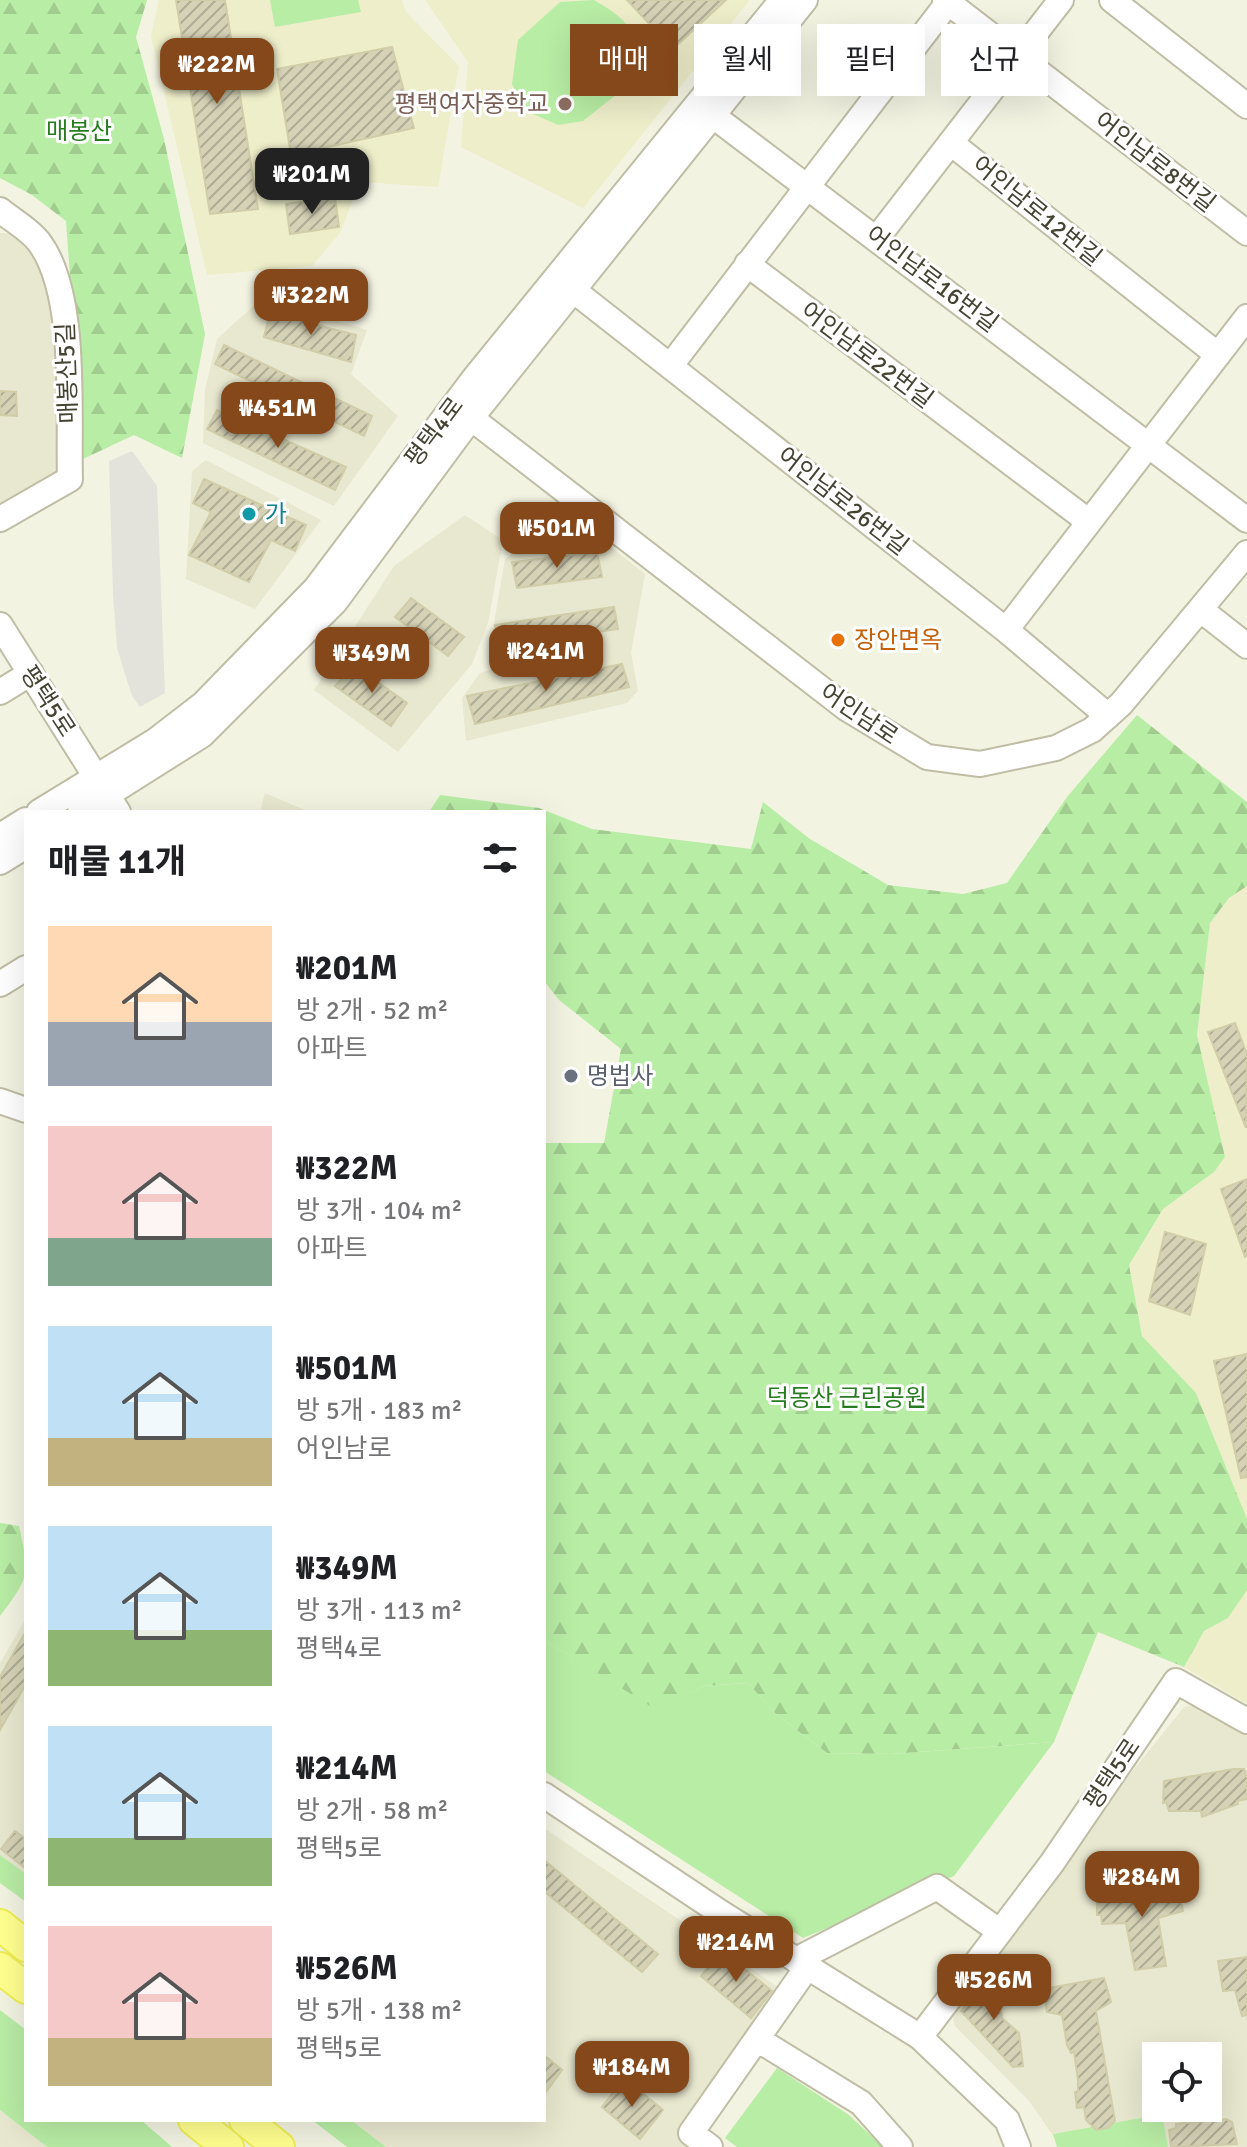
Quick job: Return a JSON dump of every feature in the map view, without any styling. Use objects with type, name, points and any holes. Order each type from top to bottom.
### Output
[{"type":"main road","points":[[0,1925],[24,1944]]},
{"type":"main road","points":[[0,1968],[24,1986]]},
{"type":"main road","points":[[196,2122],[224,2145]]},
{"type":"main road","points":[[248,2122],[279,2147]]},
{"type":"street","name":"평택4로","points":[[47,810],[107,794],[155,741],[203,704],[316,588],[476,376],[782,0]]},
{"type":"street","name":"평택4로","points":[[83,810],[202,735],[335,602],[471,418],[805,0]]},
{"type":"street","points":[[1042,24],[1061,0]]},
{"type":"street","points":[[1112,0],[1247,106]]},
{"type":"street","name":"어인남로8번길","points":[[747,264],[948,1],[977,24]]},
{"type":"street","name":"어인남로8번길","points":[[1048,80],[1247,233]]},
{"type":"street","points":[[951,143],[987,96]]},
{"type":"street","name":"어인남로16번길","points":[[712,115],[1247,520]]},
{"type":"street","name":"어인남로12번길","points":[[877,238],[951,143],[1218,355]]},
{"type":"street","name":"매봉산5길","points":[[0,210],[38,240],[54,269],[64,303],[70,479],[0,519]]},
{"type":"street","points":[[671,365],[747,264]]},
{"type":"street","name":"어인남로22번길","points":[[747,264],[1088,521]]},
{"type":"street","name":"어인남로26번길","points":[[573,290],[1006,630],[1108,716]]},
{"type":"street","points":[[1006,630],[1247,317]]},
{"type":"street","name":"어인남로","points":[[471,418],[846,708],[927,757],[980,764],[1056,748],[1092,730],[1108,716],[1201,610],[1247,553]]},
{"type":"street","points":[[1201,610],[1247,646]]},
{"type":"street","name":"평택5로","points":[[0,625],[107,794]]},
{"type":"street","points":[[0,692],[31,673]]},
{"type":"street","points":[[0,836],[24,821]]},
{"type":"street","points":[[0,862],[24,847]]},
{"type":"street","points":[[0,984],[24,969]]},
{"type":"street","points":[[0,1101],[24,1109]]},
{"type":"street","name":"평택5로","points":[[920,2037],[1046,1872],[1176,1681],[1247,1721]]},
{"type":"street","points":[[546,1796],[920,2037],[1007,2120],[1018,2147]]},
{"type":"street","points":[[710,2147],[691,2133],[757,2039],[802,1963],[937,1887],[999,1931]]},
{"type":"street","points":[[757,2039],[861,2103],[900,2147]]},
{"type":"shaded area","points":[[159,0],[402,0],[406,12],[459,66],[438,187],[360,182],[340,233],[312,266],[207,275],[151,36]]},
{"type":"shaded area","name":"평택여자중학교","points":[[425,0],[750,0],[731,24],[694,24],[694,70],[678,90],[678,24],[570,24],[570,96],[673,96],[583,208],[461,147],[468,62]]},
{"type":"shaded area","points":[[0,233],[13,233],[46,263],[57,289],[63,476],[0,512]]},
{"type":"shaded area","points":[[262,298],[367,330],[351,374],[398,416],[334,506],[203,443],[205,390],[217,339]]},
{"type":"shaded area","points":[[132,451],[157,486],[165,693],[140,707],[132,696],[117,648],[113,594],[109,461]]},
{"type":"shaded area","points":[[206,460],[321,520],[255,609],[186,579],[192,471]]},
{"type":"shaded area","points":[[465,515],[503,540],[488,623],[472,664],[398,752],[314,690],[394,566]]},
{"type":"shaded area","points":[[536,532],[592,532],[645,574],[631,653],[638,691],[627,703],[466,741],[462,698],[480,673],[494,669],[489,652],[505,559]]},
{"type":"shaded area","points":[[265,793],[304,810],[261,810]]},
{"type":"shaded area","points":[[1247,886],[1247,1519],[1196,1393],[1142,1336],[1129,1265],[1163,1209],[1214,1172],[1225,1157],[1197,1035],[1210,923],[1229,898]]},
{"type":"shaded area","points":[[1247,1590],[1247,1704],[1184,1667],[1204,1631],[1228,1618]]},
{"type":"shaded area","points":[[24,1621],[24,1873],[0,1855],[0,1663]]},
{"type":"shaded area","points":[[1202,1704],[1247,1731],[1247,2147],[1168,2147],[1163,2122],[1222,2122],[1222,2042],[1142,2042],[1142,2117],[1052,2134],[1029,2101],[955,2026],[952,2014],[1047,1892],[1094,1819],[1184,1707]]},
{"type":"shaded area","points":[[546,1829],[778,1987],[679,2135],[693,2147],[386,2147],[354,2122],[546,2122]]},
{"type":"shaded area","points":[[0,2110],[47,2147],[0,2147]]},
{"type":"green space","name":"매봉산","points":[[0,0],[147,0],[136,37],[164,139],[205,334],[182,458],[134,435],[83,459],[66,221],[32,195],[0,178]]},
{"type":"green space","points":[[270,0],[358,0],[361,12],[275,27]]},
{"type":"green space","points":[[594,0],[627,24],[570,24],[570,96],[615,96],[583,121],[558,125],[524,110],[512,84],[518,40],[560,2]]},
{"type":"green space","name":"덕동산 근린공원","points":[[1137,715],[1247,802],[1247,886],[1229,898],[1210,923],[1197,1035],[1225,1157],[1214,1172],[1163,1209],[1129,1265],[1142,1336],[1196,1393],[1247,1519],[1247,1590],[1228,1618],[1204,1631],[1184,1667],[1098,1632],[1054,1742],[891,1754],[827,1753],[777,1715],[748,1683],[704,1686],[655,1709],[546,1641],[546,1143],[604,1143],[621,1049],[559,1000],[546,984],[546,811],[592,829],[751,849],[763,802],[810,839],[888,885],[963,894],[1007,883],[1067,797]]},
{"type":"green space","name":"덕동산 근린공원","points":[[440,795],[544,810],[430,810]]},
{"type":"green space","points":[[0,1523],[19,1526],[24,1550],[24,1577],[0,1616]]},
{"type":"green space","points":[[546,1641],[655,1708],[704,1686],[748,1683],[777,1715],[827,1753],[891,1754],[1054,1742],[954,1876],[803,1938],[546,1772]]},
{"type":"green space","points":[[0,1855],[24,1873],[24,1901],[0,1883]]},
{"type":"green space","points":[[0,2010],[24,2028],[24,2122],[143,2122],[172,2147],[47,2147],[0,2110]]},
{"type":"green space","points":[[777,2068],[849,2115],[883,2147],[737,2147],[725,2138]]},
{"type":"green space","points":[[1142,2118],[1142,2122],[1163,2122],[1168,2147],[1057,2147],[1053,2134]]},
{"type":"green space","points":[[315,2122],[354,2122],[386,2147],[347,2147]]},
{"type":"building","points":[[176,0],[225,0],[258,209],[210,214]]},
{"type":"building","points":[[627,0],[726,0],[700,24],[694,24],[694,30],[678,44],[678,24],[650,24]]},
{"type":"building","points":[[392,47],[414,128],[291,155],[277,69]]},
{"type":"building","points":[[335,197],[339,227],[290,234],[286,204]]},
{"type":"building","points":[[270,313],[356,335],[351,362],[264,337]]},
{"type":"building","points":[[224,345],[372,416],[364,436],[215,364]]},
{"type":"building","points":[[0,391],[16,392],[17,416],[0,415]]},
{"type":"building","points":[[217,410],[346,467],[335,490],[207,429]]},
{"type":"building","points":[[204,479],[306,525],[295,551],[271,540],[249,582],[189,555],[211,512],[193,503]]},
{"type":"building","points":[[597,552],[602,577],[517,588],[512,562]]},
{"type":"building","points":[[411,598],[464,637],[448,656],[395,617]]},
{"type":"building","points":[[614,607],[618,629],[499,647],[495,625]]},
{"type":"building","points":[[622,664],[629,687],[475,724],[467,696]]},
{"type":"building","points":[[354,665],[407,703],[391,726],[335,686]]},
{"type":"building","points":[[1235,1023],[1247,1054],[1246,1128],[1208,1032]]},
{"type":"building","points":[[1247,1179],[1247,1256],[1245,1257],[1221,1189]]},
{"type":"building","points":[[1165,1232],[1206,1244],[1190,1315],[1149,1301]]},
{"type":"building","points":[[1247,1354],[1247,1477],[1241,1478],[1214,1361]]},
{"type":"building","points":[[24,1635],[24,1688],[0,1730],[0,1677]]},
{"type":"building","points":[[1244,1769],[1247,1777],[1247,1799],[1237,1801],[1238,1804],[1202,1817],[1201,1811],[1169,1811],[1166,1802],[1163,1803],[1164,1781]]},
{"type":"building","points":[[15,1831],[24,1838],[24,1867],[1,1849]]},
{"type":"building","points":[[546,1862],[658,1954],[642,1972],[546,1893]]},
{"type":"building","points":[[1177,1883],[1183,1911],[1158,1918],[1166,1966],[1135,1970],[1126,1923],[1102,1924],[1101,1915],[1097,1915],[1097,1894]]},
{"type":"building","points":[[721,1950],[772,1991],[751,2018],[701,1976]]},
{"type":"building","points":[[1247,1957],[1247,2015],[1242,2016],[1235,1990],[1223,1991],[1218,1961]]},
{"type":"building","points":[[996,1970],[1002,2018],[1019,2033],[1023,2066],[1013,2067],[961,2011]]},
{"type":"building","points":[[1104,1978],[1111,2002],[1096,2011],[1115,2121],[1108,2128],[1096,2130],[1086,2120],[1084,2107],[1077,2108],[1075,2092],[1078,2091],[1078,2080],[1074,2052],[1071,2053],[1067,2045],[1062,2015],[1047,2012],[1043,1989]]},
{"type":"building","points":[[546,2057],[562,2070],[546,2092]]},
{"type":"building","points":[[624,2078],[663,2110],[640,2139],[602,2107]]},
{"type":"building","points":[[1222,2119],[1232,2122],[1237,2144],[1171,2147],[1169,2130],[1176,2128],[1176,2124],[1222,2122]]},
{"type":"place","name":"평택여자중학교","points":[[565,104]]},
{"type":"place","name":"가","points":[[249,514]]},
{"type":"place","name":"장안면옥","points":[[838,640]]},
{"type":"place","name":"명법사","points":[[571,1076]]}]
